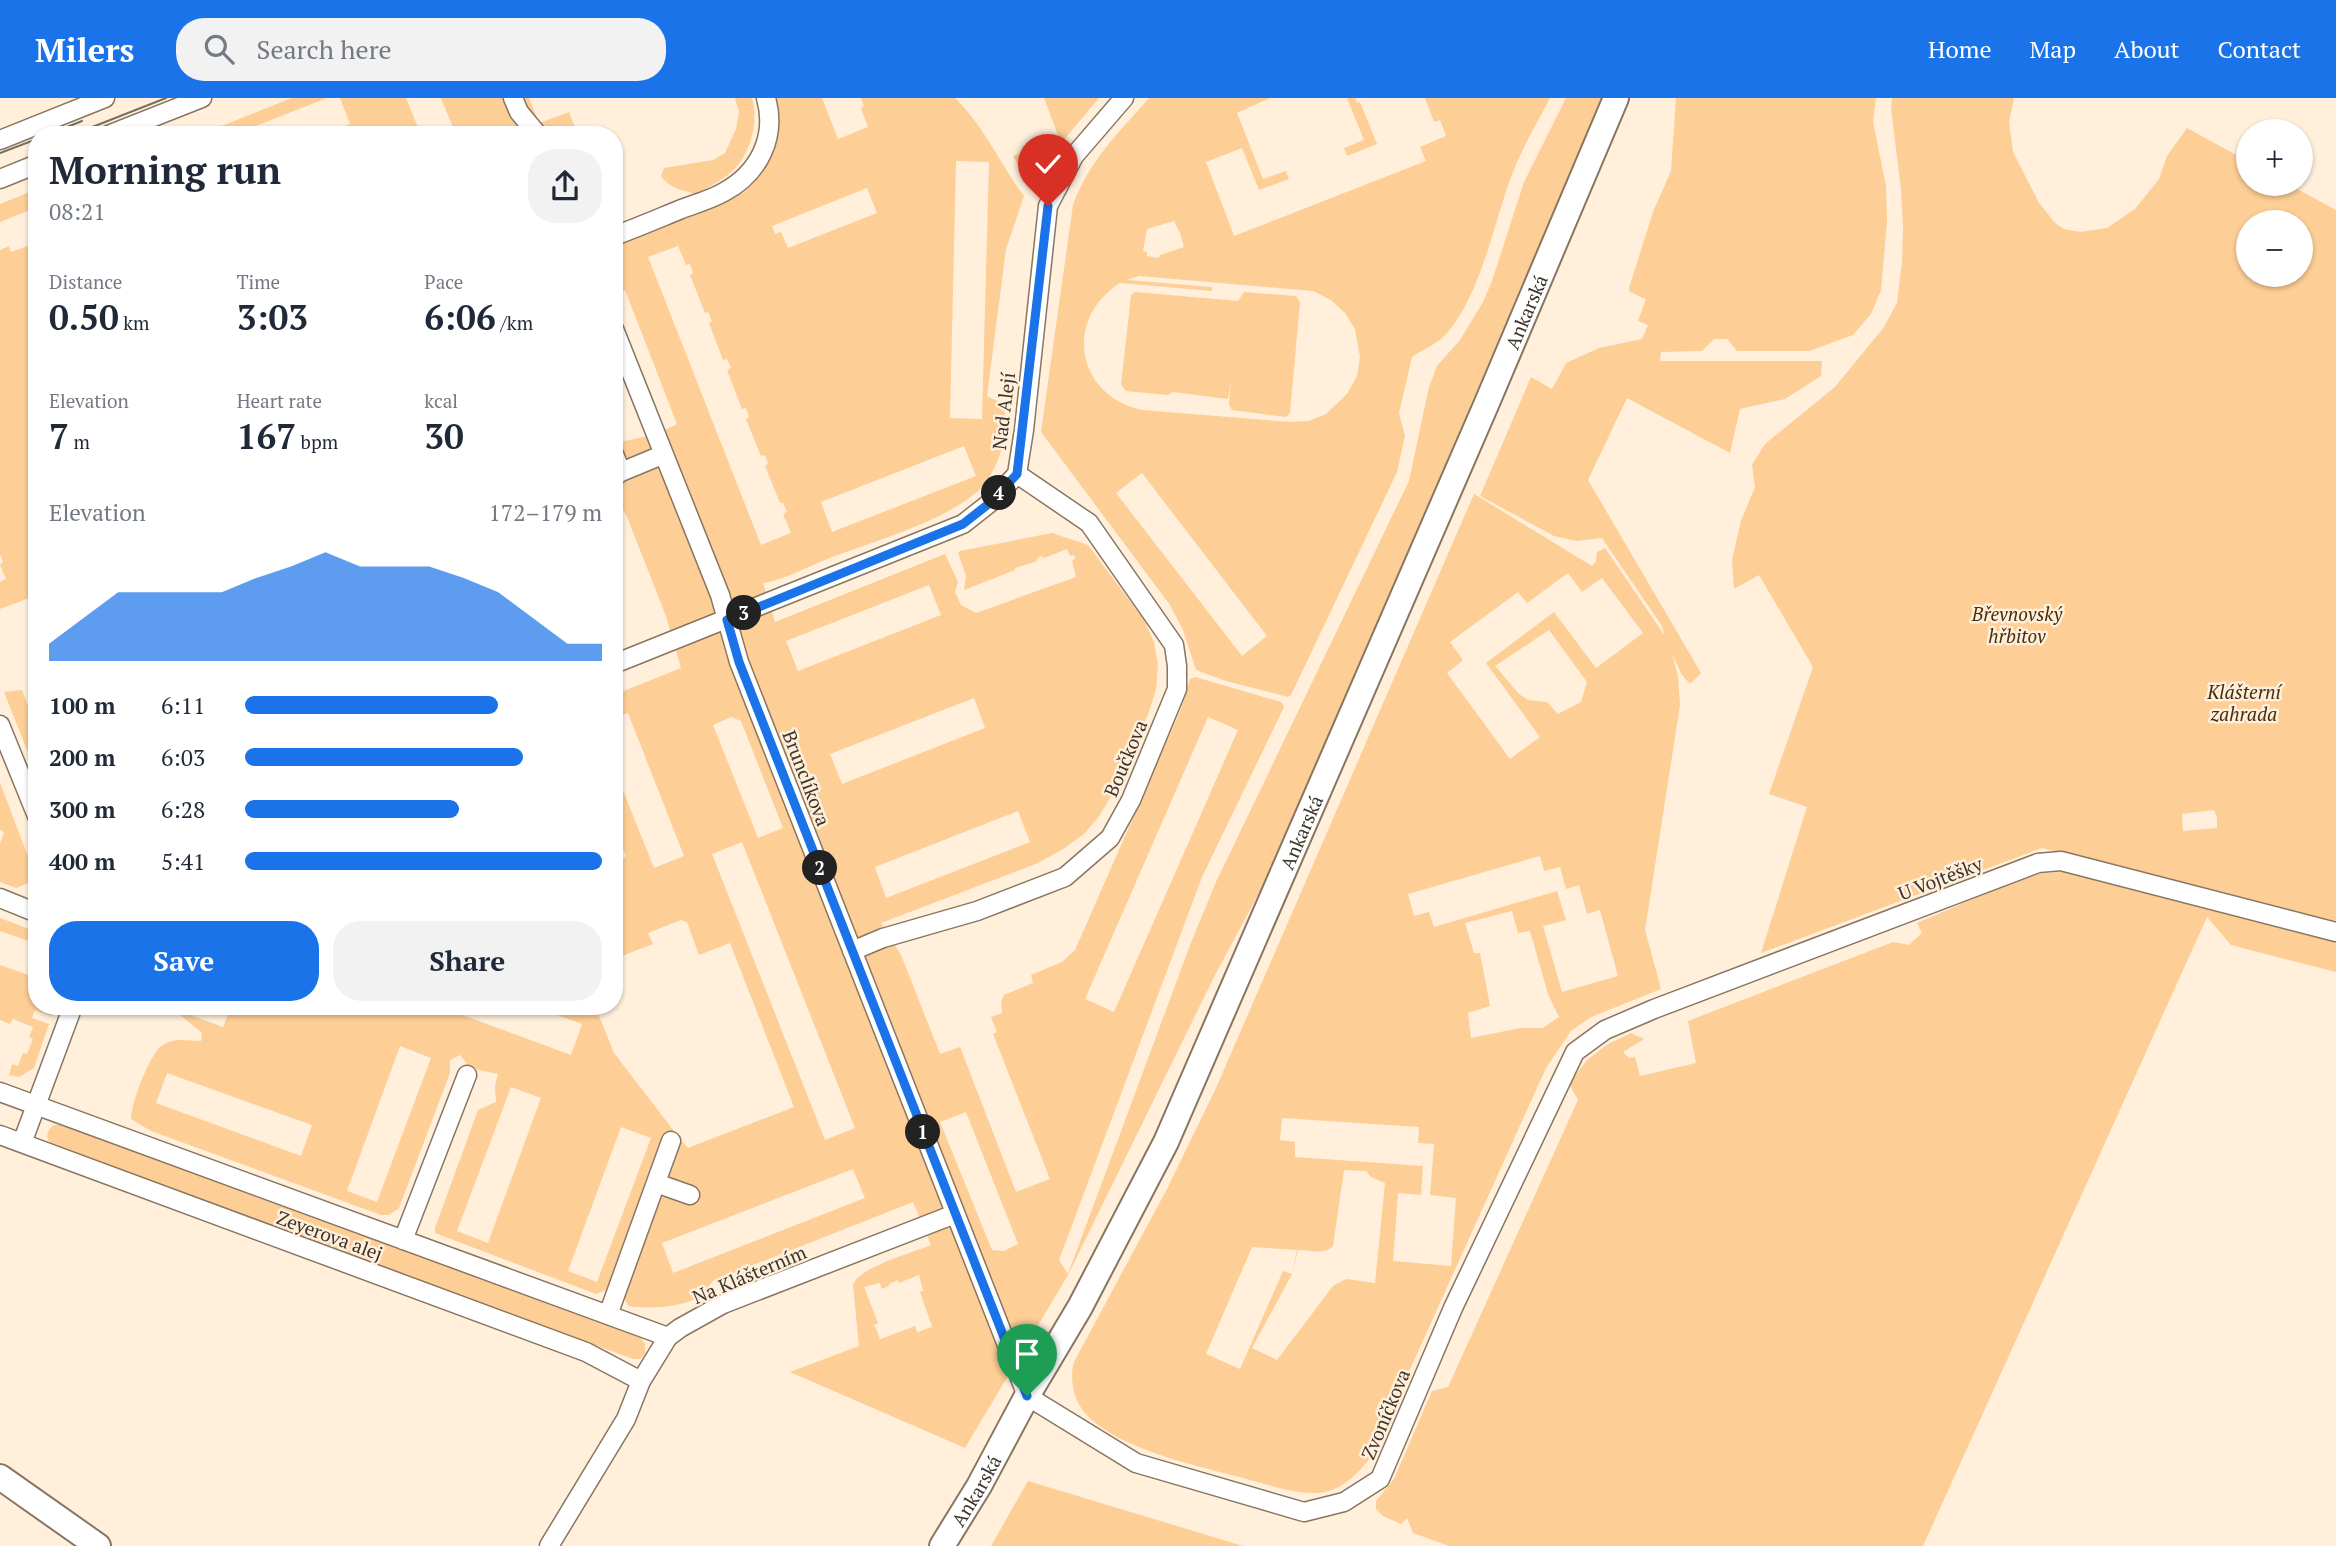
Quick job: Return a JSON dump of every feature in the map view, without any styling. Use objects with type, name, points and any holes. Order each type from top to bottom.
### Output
[{"type":"street","points":[[35,126],[105,98]]},
{"type":"street","points":[[131,126],[202,98]]},
{"type":"street","points":[[513,98],[519,112],[531,126]]},
{"type":"street","points":[[623,233],[724,192],[750,172],[766,149],[770,120],[766,98]]},
{"type":"street","name":"Nad Alejí","points":[[623,660],[963,524],[991,502],[1017,474],[1048,206],[1074,156],[1124,98]]},
{"type":"street","name":"Ankarská","points":[[942,1546],[1080,1307],[1166,1142],[1616,98]]},
{"type":"street","points":[[0,140],[28,129]]},
{"type":"street","points":[[0,179],[28,168]]},
{"type":"street","name":"Brunclíkova","points":[[623,352],[720,595],[739,662],[1027,1396]]},
{"type":"street","points":[[623,472],[663,455]]},
{"type":"street","name":"Boučkova","points":[[852,951],[883,938],[977,911],[1065,877],[1110,838],[1131,800],[1177,689],[1174,645],[1089,523],[1017,474]]},
{"type":"street","points":[[0,724],[28,794]]},
{"type":"street","name":"U Vojtěšky","points":[[1575,1052],[1605,1030],[1654,1009],[2038,863],[2061,861],[2336,932]]},
{"type":"street","points":[[0,898],[28,905]]},
{"type":"street","points":[[22,1143],[70,1015]]},
{"type":"street","name":"Zvoníčkova","points":[[1027,1396],[1136,1463],[1304,1512],[1345,1503],[1380,1479],[1453,1308],[1575,1052]]},
{"type":"street","name":"Zeyerova alej","points":[[403,1240],[467,1075]]},
{"type":"street","name":"Zeyerova alej","points":[[0,1092],[668,1338]]},
{"type":"street","name":"Zeyerova alej","points":[[0,1135],[586,1352],[641,1381]]},
{"type":"street","points":[[608,1315],[671,1141]]},
{"type":"street","points":[[656,1183],[690,1195]]},
{"type":"street","name":"Na Klášterním","points":[[549,1546],[626,1419],[641,1381],[668,1338],[723,1304],[956,1214]]},
{"type":"street","points":[[0,1477],[98,1546]]},
{"type":"green space","points":[[292,98],[327,98],[256,126],[222,126]]},
{"type":"green space","points":[[340,98],[406,98],[417,126],[345,126],[350,124]]},
{"type":"green space","points":[[441,98],[529,98],[539,123],[569,112],[574,126],[452,126]]},
{"type":"green space","points":[[735,98],[752,98],[755,115],[750,143],[737,166],[723,179],[695,194],[668,183],[661,176],[664,168],[713,160],[725,153],[736,129],[739,112]]},
{"type":"green space","points":[[777,98],[822,98],[838,139],[868,127],[861,108],[864,106],[861,98],[955,98],[975,121],[1024,196],[1006,249],[987,396],[1001,403],[1006,424],[1001,449],[991,474],[978,491],[945,513],[886,538],[763,583],[775,622],[945,554],[958,582],[955,592],[961,605],[976,613],[1076,577],[1072,561],[1075,559],[1074,555],[1070,556],[1067,549],[1044,558],[1042,556],[1037,558],[1037,561],[964,590],[966,576],[958,553],[1052,533],[1088,545],[1144,620],[1154,642],[1158,665],[1156,689],[1149,712],[1113,793],[1084,834],[1038,863],[881,923],[901,955],[940,1054],[960,1047],[1016,1192],[1050,1179],[993,1034],[997,1032],[991,1017],[1002,1013],[1001,1002],[1004,995],[1033,983],[1031,975],[1062,962],[1075,950],[1181,709],[1190,679],[1195,677],[1281,702],[1284,707],[1202,877],[1059,1260],[1068,1274],[1216,882],[1409,481],[1429,387],[1437,366],[1460,340],[1483,302],[1524,182],[1566,98],[1603,98],[1267,878],[1214,977],[1068,1275],[965,1448],[790,1372],[859,1346],[853,1285],[857,1278],[875,1267],[931,1245],[913,1202],[713,1281],[699,1297],[681,1304],[663,1307],[628,1306],[624,1297],[659,1199],[666,1196],[690,1200],[667,1173],[679,1138],[688,1148],[794,1107],[730,943],[699,955],[687,922],[681,920],[648,933],[653,944],[623,956],[623,859],[626,856],[623,848],[623,790],[654,868],[684,856],[628,713],[623,715],[623,691],[681,668],[666,616],[623,510],[623,441],[648,436],[623,372],[623,326],[661,423],[660,434],[686,502],[692,499],[665,430],[677,424],[623,291],[623,241],[736,197],[748,188],[765,166],[777,126]],"holes":[[[956,161],[989,162],[982,419],[950,418]],[[867,188],[877,213],[788,248],[781,232],[775,234],[772,226]],[[678,246],[686,265],[690,264],[693,273],[690,275],[705,313],[708,312],[712,321],[709,323],[723,360],[727,359],[731,368],[727,370],[742,409],[746,408],[749,417],[746,419],[761,456],[765,455],[768,464],[765,466],[780,503],[783,503],[787,512],[783,514],[791,533],[761,545],[648,257]],[[964,446],[976,476],[832,532],[821,502]],[[929,585],[941,615],[798,671],[786,641]],[[974,698],[985,728],[842,784],[830,754]],[[731,717],[741,721],[783,828],[758,838],[713,725]],[[1208,717],[1238,730],[1114,1012],[1085,999]],[[1018,811],[1030,842],[886,898],[875,867]],[[742,842],[855,1128],[825,1140],[712,854]],[[966,1112],[1018,1244],[1004,1251],[992,1250],[940,1122]],[[853,1169],[865,1198],[673,1273],[662,1243]],[[919,1275],[925,1290],[920,1292],[933,1329],[931,1327],[918,1334],[915,1326],[878,1340],[880,1339],[875,1326],[872,1326],[878,1323],[864,1287],[879,1281],[882,1289],[898,1280],[899,1283]]]},
{"type":"green space","points":[[1044,98],[1099,98],[1062,142],[1042,179],[1031,179],[1024,174],[1013,156],[1059,138]]},
{"type":"green space","points":[[1149,98],[1270,98],[1237,113],[1263,179],[1286,171],[1289,179],[1259,190],[1242,148],[1206,162],[1234,236],[1426,161],[1420,147],[1446,136],[1440,120],[1434,122],[1425,98],[1550,98],[1514,169],[1468,300],[1443,337],[1412,357],[1399,413],[1405,436],[1397,472],[1288,697],[1226,681],[1196,670],[1183,630],[1170,605],[1041,432],[1073,205],[1096,160]],"holes":[[[1174,221],[1184,247],[1160,255],[1159,258],[1147,256],[1147,252],[1143,251],[1147,229]],[[1139,276],[1313,291],[1331,300],[1345,313],[1355,329],[1360,357],[1357,376],[1347,394],[1326,414],[1309,421],[1290,422],[1142,410],[1120,402],[1103,389],[1091,373],[1085,355],[1085,335],[1090,316],[1102,298],[1120,283],[1212,291],[1212,287],[1127,280]],[[1142,473],[1267,636],[1242,656],[1116,493]]]},
{"type":"green space","points":[[1347,98],[1355,98],[1357,103],[1360,102],[1377,144],[1347,156],[1344,148],[1364,140]]},
{"type":"green space","points":[[1676,98],[1876,98],[1873,122],[1886,186],[1887,222],[1881,290],[1871,314],[1853,335],[1809,351],[1737,351],[1727,339],[1714,339],[1702,351],[1661,352],[1660,361],[1822,361],[1821,376],[1785,399],[1740,409],[1730,453],[1627,398],[1588,480],[1701,673],[1690,684],[1682,675],[1672,654],[1678,676],[1680,705],[1645,930],[1661,989],[1591,1017],[1571,1031],[1546,1068],[1370,1458],[1354,1476],[1333,1490],[1298,1492],[1182,1462],[1137,1446],[1099,1426],[1081,1408],[1072,1382],[1074,1362],[1167,1189],[1216,1088],[1474,494],[1592,566],[1597,552],[1605,548],[1665,636],[1662,626],[1602,538],[1577,541],[1554,536],[1480,496],[1531,377],[1552,389],[1566,363],[1599,348],[1642,339],[1648,325],[1638,321],[1646,299],[1630,292],[1629,288],[1653,212],[1671,171]],"holes":[[[1568,573],[1582,592],[1602,578],[1643,633],[1596,668],[1554,612],[1486,663],[1540,737],[1510,759],[1447,673],[1463,660],[1450,642],[1518,592],[1527,603]],[[1549,630],[1587,682],[1581,702],[1558,714],[1547,702],[1528,700],[1519,694],[1495,666]],[[1540,856],[1544,871],[1560,867],[1566,889],[1579,885],[1587,914],[1600,910],[1618,976],[1562,992],[1543,926],[1566,920],[1557,891],[1434,927],[1429,912],[1414,916],[1408,894]],[[1512,911],[1518,933],[1530,931],[1548,994],[1559,1017],[1543,1028],[1520,1028],[1471,1038],[1468,1013],[1490,1006],[1480,953],[1474,953],[1465,923]],[[1282,1118],[1419,1127],[1418,1143],[1434,1144],[1430,1195],[1456,1198],[1451,1266],[1393,1261],[1398,1193],[1421,1195],[1423,1166],[1295,1157],[1295,1142],[1280,1140]],[[1344,1170],[1366,1171],[1371,1177],[1385,1183],[1375,1283],[1346,1279],[1333,1286],[1277,1360],[1252,1348],[1292,1274],[1298,1250],[1322,1251],[1333,1246]],[[1252,1247],[1297,1250],[1292,1274],[1283,1271],[1240,1369],[1206,1354]]]},
{"type":"green space","points":[[1892,98],[2014,98],[2009,122],[2013,152],[2039,203],[2055,223],[2064,229],[2080,232],[2107,228],[2135,209],[2159,179],[2167,156],[2187,128],[2236,155],[2236,196],[2310,196],[2336,210],[2336,924],[2042,848],[1761,953],[1807,807],[1769,794],[1813,667],[1759,575],[1734,589],[1732,560],[1741,521],[1755,487],[1752,465],[1765,444],[1835,387],[1884,327],[1897,303],[1902,262],[1901,190]],"holes":[[[2214,810],[2217,828],[2183,831],[2182,814]]]},
{"type":"green space","points":[[28,193],[28,211],[0,222],[0,204]]},
{"type":"green space","points":[[9,246],[11,252],[28,246],[28,598],[0,609],[0,582],[6,579],[0,565],[3,561],[0,554],[0,250]]},
{"type":"green space","points":[[1135,292],[1238,301],[1244,292],[1296,296],[1300,302],[1290,413],[1286,417],[1232,410],[1229,405],[1231,380],[1228,399],[1173,392],[1168,395],[1126,391],[1121,385],[1131,295]]},
{"type":"green space","points":[[22,690],[28,706],[28,752],[4,692]]},
{"type":"green space","points":[[0,783],[28,856],[28,883],[16,888],[0,882],[0,844],[4,832],[0,830]]},
{"type":"green space","points":[[2069,871],[2336,939],[2336,972],[2231,945],[2207,917],[1923,1546],[1449,1546],[1413,1533],[1407,1518],[1401,1524],[1383,1516],[1376,1509],[1376,1501],[1394,1479],[1432,1391],[1448,1387],[1578,1100],[1569,1084],[1587,1060],[1608,1044],[1631,1033],[1644,1039],[1623,1052],[1629,1058],[1635,1057],[1640,1076],[1696,1063],[1688,1021],[1893,942],[1909,945],[1922,933],[1917,923],[2029,875]]},
{"type":"green space","points":[[0,918],[28,929],[28,941],[0,931]]},
{"type":"green space","points":[[0,965],[28,975],[28,1015],[49,1024],[34,1068],[19,1077],[9,1075],[12,1064],[18,1066],[23,1053],[27,1054],[33,1039],[29,1037],[33,1027],[13,1019],[10,1024],[0,1020]]},
{"type":"green space","points":[[180,1015],[193,1015],[223,1027],[228,1015],[462,1015],[571,1055],[582,1024],[557,1015],[599,1015],[614,1053],[674,1131],[662,1135],[606,1290],[596,1294],[435,1233],[478,1110],[496,1102],[495,1086],[498,1074],[470,1068],[460,1055],[450,1060],[450,1073],[399,1208],[389,1215],[381,1215],[151,1131],[131,1119],[142,1079],[158,1050],[172,1041],[201,1041],[202,1033]],"holes":[[[400,1046],[431,1058],[377,1202],[347,1191]],[[167,1073],[312,1125],[301,1156],[156,1103]],[[511,1087],[541,1098],[488,1243],[457,1231]],[[621,1127],[651,1138],[597,1282],[568,1271]]]},
{"type":"green space","points":[[54,1125],[62,1125],[640,1337],[645,1344],[645,1354],[640,1359],[633,1359],[52,1145],[47,1135]]},
{"type":"green space","points":[[1028,1481],[1243,1546],[991,1546]]},
{"type":"tram line","points":[[95,126],[166,98]]},
{"type":"tram line","points":[[70,126],[82,121]]},
{"type":"tram line","points":[[0,153],[28,142]]},
{"type":"route","points":[[1027,1396],[739,662],[727,620],[963,524],[991,502],[1017,474],[1048,206]]},
{"type":"park label","name":"Břevnovský hřbitov","points":[[2017,624]]},
{"type":"park label","name":"Klášterní zahrada","points":[[2244,702]]}]
